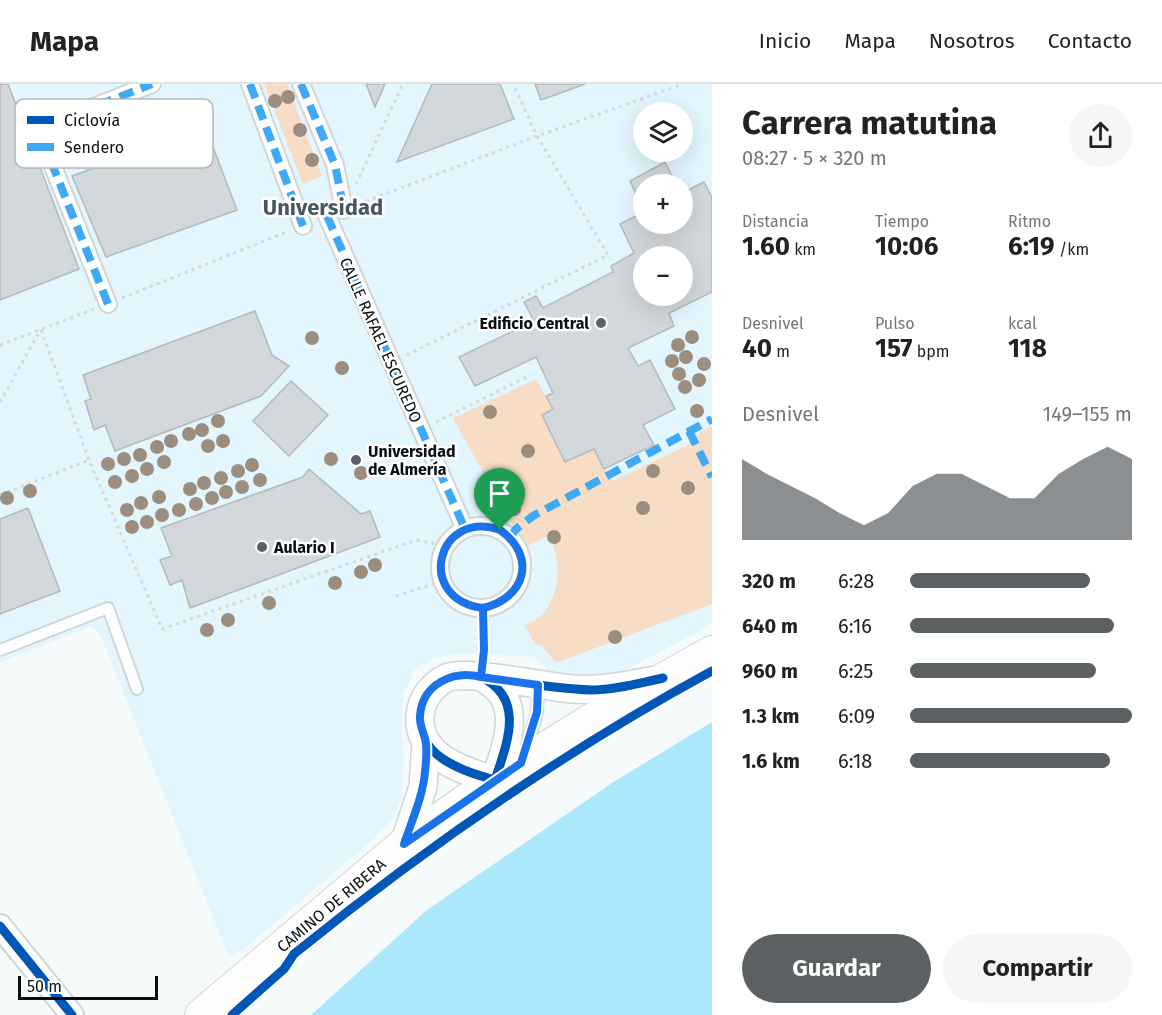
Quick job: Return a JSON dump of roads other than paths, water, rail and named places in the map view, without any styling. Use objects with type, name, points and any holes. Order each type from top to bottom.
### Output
[{"type":"main road","name":"CAMINO DE RIBERA","points":[[201,1015],[404,844],[508,772],[589,721],[712,652]]},
{"type":"street","points":[[114,99],[152,84]]},
{"type":"street","points":[[250,84],[303,226]]},
{"type":"street","points":[[301,84],[335,165],[344,210]]},
{"type":"street","points":[[54,168],[108,304]]},
{"type":"street","name":"CALLE RAFAEL ESCUREDO","points":[[327,216],[465,529]]},
{"type":"street","points":[[489,526],[500,530],[510,537],[519,550],[523,566],[520,581],[512,595],[498,604],[483,608],[458,601],[443,581],[440,570],[441,558],[446,546],[454,536],[465,529],[489,526]]},
{"type":"street","points":[[481,677],[492,682],[507,702],[509,714],[508,772],[460,769],[442,759],[426,741],[421,730],[420,718],[427,695],[435,685],[445,678],[469,674],[538,685],[593,690],[663,678]]},
{"type":"street","points":[[404,844],[423,787],[426,741]]},
{"type":"street","points":[[423,787],[443,780],[460,769]]},
{"type":"street","points":[[0,926],[72,1015]]},
{"type":"lane","points":[[0,650],[108,608],[137,689]]},
{"type":"lane","points":[[508,772],[537,712],[538,685]]},
{"type":"water","points":[[712,722],[712,1015],[311,1015],[427,910],[612,783]]},
{"type":"place","name":"Edificio Central","points":[[601,323]]},
{"type":"place","name":"Universidad de Almería","points":[[356,460]]},
{"type":"place","name":"Aulario I","points":[[262,547]]},
{"type":"district","name":"Universidad","points":[[323,207]]}]
